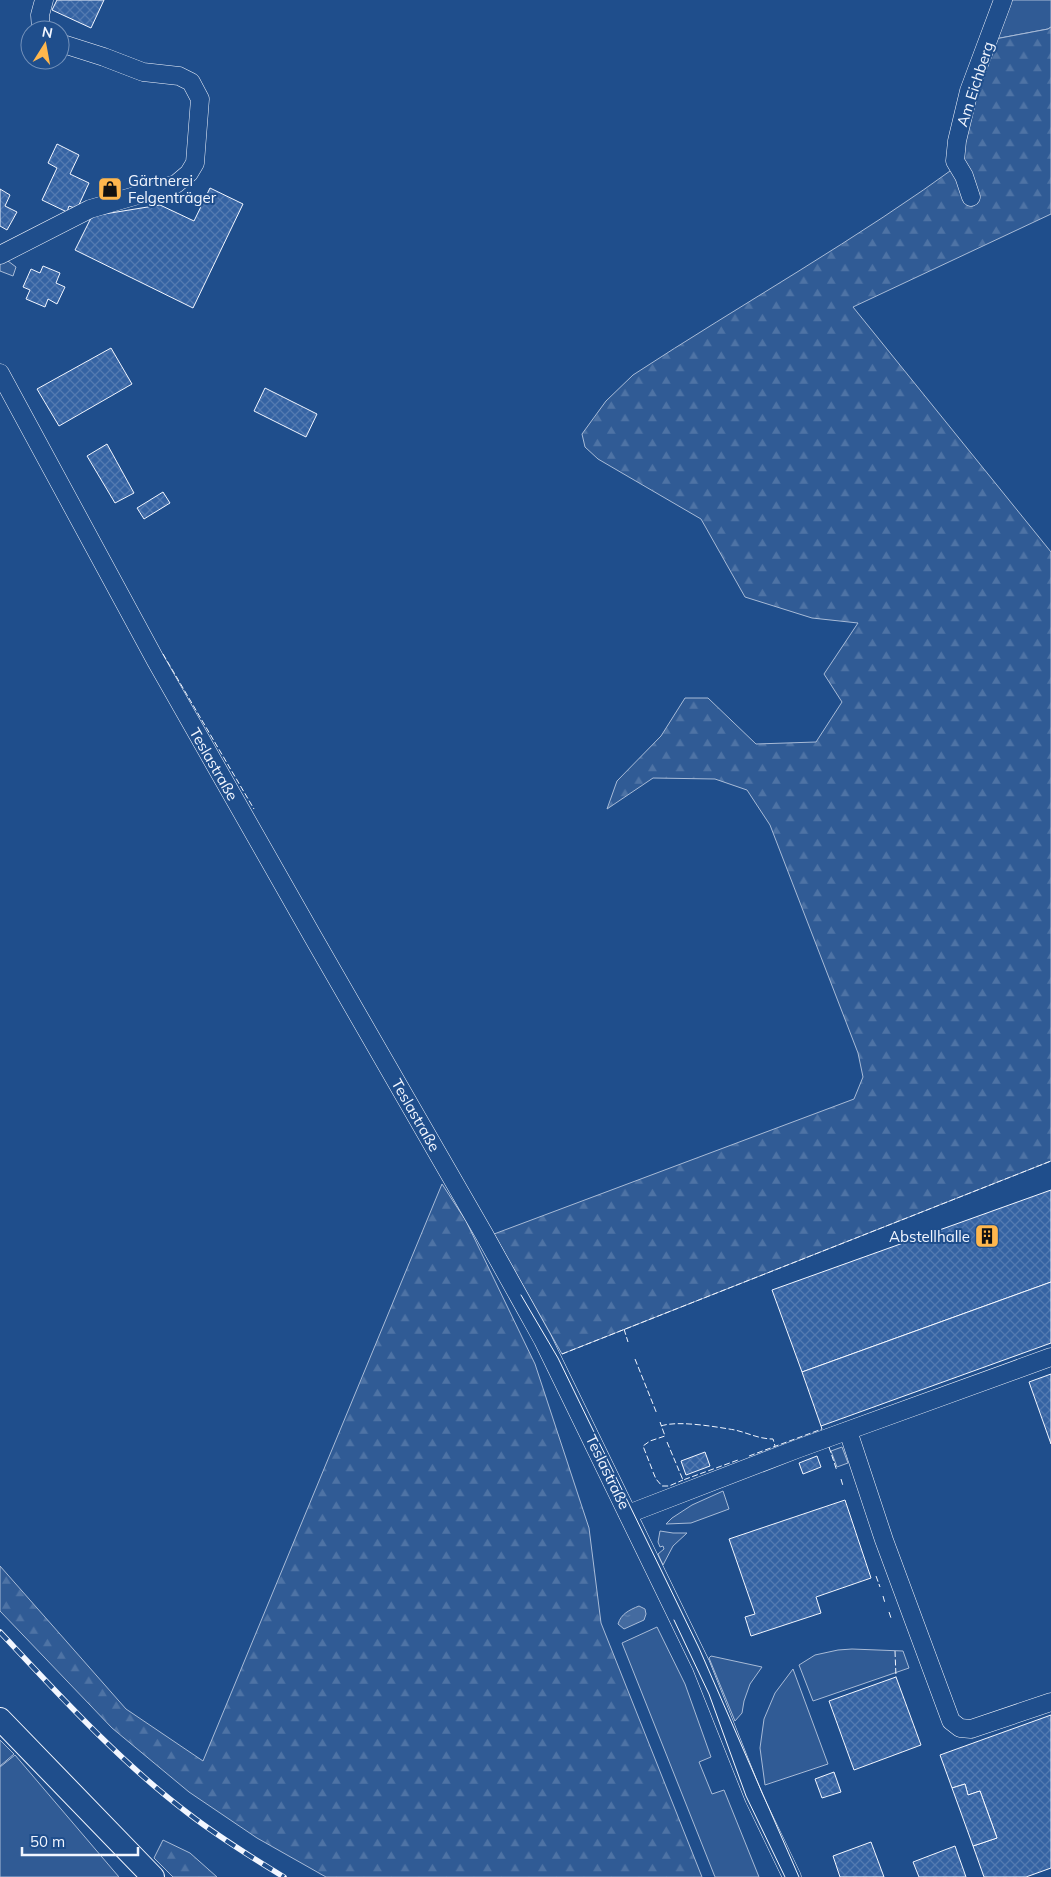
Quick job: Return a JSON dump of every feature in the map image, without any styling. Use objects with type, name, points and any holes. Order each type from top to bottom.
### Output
[{"type":"main road","points":[[0,1719],[153,1877]]},
{"type":"street","points":[[40,20],[44,0]]},
{"type":"street","name":"Am Eichberg","points":[[971,197],[964,176],[955,161],[957,141],[969,91],[1003,0]]},
{"type":"street","points":[[0,255],[90,209],[176,184],[189,173],[195,162],[200,99],[191,82],[180,76],[143,72],[70,46]]},
{"type":"street","name":"Teslastraße","points":[[0,373],[156,661],[543,1340],[704,1672],[754,1798],[792,1877]]},
{"type":"street","points":[[628,1514],[1051,1357]]},
{"type":"street","points":[[848,1431],[902,1590],[949,1717],[956,1726],[971,1729],[1051,1702]]},
{"type":"shaded area","points":[[1008,0],[1051,0],[1051,27],[995,39]]},
{"type":"shaded area","points":[[0,255],[16,267],[13,276],[0,271]]},
{"type":"shaded area","points":[[842,1447],[848,1463],[837,1467],[831,1451]]},
{"type":"shaded area","points":[[723,1491],[729,1509],[691,1523],[666,1524],[692,1505]]},
{"type":"shaded area","points":[[660,1531],[687,1533],[673,1546],[663,1565],[658,1554],[664,1549],[663,1546],[660,1547],[658,1542]]},
{"type":"shaded area","points":[[657,1627],[685,1684],[711,1757],[699,1762],[712,1794],[724,1790],[759,1877],[715,1877],[622,1643]]},
{"type":"shaded area","points":[[852,1649],[903,1651],[909,1668],[813,1701],[799,1665],[815,1655]]},
{"type":"shaded area","points":[[711,1656],[762,1667],[750,1684],[742,1713],[735,1721],[709,1658]]},
{"type":"shaded area","points":[[793,1669],[828,1764],[765,1785],[760,1748],[764,1719],[775,1693]]},
{"type":"shaded area","points":[[0,1740],[14,1754],[0,1766]]},
{"type":"shaded area","points":[[15,1755],[119,1877],[0,1877],[0,1767]]},
{"type":"green space","points":[[1051,27],[1051,214],[853,307],[1051,552],[1051,1161],[562,1354],[494,1234],[854,1099],[863,1077],[858,1053],[770,825],[747,790],[715,779],[653,778],[607,809],[617,781],[661,736],[685,698],[708,698],[756,744],[816,742],[842,702],[824,674],[858,623],[812,618],[745,597],[701,519],[598,459],[585,447],[582,434],[606,401],[633,375],[842,244],[964,161],[970,114],[995,39]]},
{"type":"green space","points":[[442,1184],[466,1221],[535,1364],[589,1528],[601,1623],[702,1877],[326,1877],[257,1838],[189,1792],[112,1728],[0,1611],[0,1566],[126,1709],[203,1761]]},
{"type":"green space","points":[[163,1840],[190,1853],[217,1877],[173,1877],[154,1858]]},
{"type":"water","points":[[639,1606],[645,1609],[644,1620],[624,1629],[618,1624],[626,1613]]},
{"type":"building","points":[[57,0],[104,0],[91,28],[52,10]]},
{"type":"building","points":[[57,144],[79,155],[70,174],[89,183],[77,209],[69,206],[67,212],[42,200],[57,168],[48,163]]},
{"type":"building","points":[[210,188],[243,204],[193,308],[75,250],[92,216],[160,205],[194,221]]},
{"type":"building","points":[[0,189],[10,195],[5,206],[17,212],[7,230],[0,226]]},
{"type":"building","points":[[43,266],[60,273],[56,283],[65,287],[57,304],[48,299],[45,307],[26,299],[30,290],[23,287],[31,269],[40,273]]},
{"type":"building","points":[[111,348],[132,384],[59,426],[37,389]]},
{"type":"building","points":[[265,388],[317,414],[306,437],[254,411]]},
{"type":"building","points":[[107,444],[134,493],[115,503],[87,456]]},
{"type":"building","points":[[163,492],[170,503],[144,519],[137,508]]},
{"type":"building","name":"Abstellhalle","points":[[1051,1190],[1051,1282],[802,1372],[772,1290]]},
{"type":"building","points":[[1051,1282],[1051,1343],[821,1426],[802,1372]]},
{"type":"building","points":[[1051,1374],[1051,1444],[1029,1382]]},
{"type":"building","points":[[705,1452],[710,1466],[686,1475],[681,1461]]},
{"type":"building","points":[[817,1456],[821,1467],[803,1474],[799,1463]]},
{"type":"building","points":[[845,1500],[871,1578],[816,1597],[821,1613],[751,1636],[745,1617],[755,1614],[729,1539]]},
{"type":"building","points":[[896,1677],[921,1745],[854,1770],[829,1701]]},
{"type":"building","points":[[1051,1715],[1051,1868],[1026,1877],[984,1877],[973,1846],[997,1838],[980,1791],[968,1795],[965,1784],[952,1788],[940,1755]]},
{"type":"building","points":[[834,1772],[841,1792],[822,1798],[815,1779]]},
{"type":"building","points":[[965,1784],[968,1795],[980,1791],[997,1838],[973,1846],[952,1788]]},
{"type":"building","points":[[871,1842],[884,1877],[840,1877],[833,1856]]},
{"type":"building","points":[[955,1846],[966,1877],[919,1877],[913,1862]]},
{"type":"tram line","points":[[521,1295],[558,1358],[699,1648],[799,1877]]},
{"type":"tram line","points":[[674,1620],[709,1694],[746,1796],[785,1877]]},
{"type":"railway","points":[[0,1632],[114,1750],[163,1794],[235,1847],[284,1877]]},
{"type":"fence","points":[[163,654],[254,809]]},
{"type":"fence","points":[[562,1354],[1051,1161]]},
{"type":"fence","points":[[624,1329],[628,1342]]},
{"type":"fence","points":[[635,1359],[657,1414]]},
{"type":"fence","points":[[652,1469],[643,1446],[650,1441],[665,1436],[660,1422]]},
{"type":"fence","points":[[661,1426],[687,1424],[735,1430],[758,1437],[773,1439],[775,1446]]},
{"type":"fence","points":[[749,1456],[822,1429],[821,1426]]},
{"type":"fence","points":[[667,1442],[683,1480],[738,1460]]},
{"type":"fence","points":[[829,1447],[837,1471]]},
{"type":"fence","points":[[653,1472],[662,1486],[669,1486],[683,1480]]},
{"type":"fence","points":[[841,1479],[843,1486]]},
{"type":"fence","points":[[876,1576],[880,1587]]},
{"type":"fence","points":[[883,1596],[885,1603]]},
{"type":"fence","points":[[889,1612],[891,1618]]},
{"type":"fence","points":[[895,1651],[896,1677]]},
{"type":"place","name":"Gärtnerei Felgenträger","points":[[110,189]]},
{"type":"place","name":"Abstellhalle","points":[[987,1236]]}]
